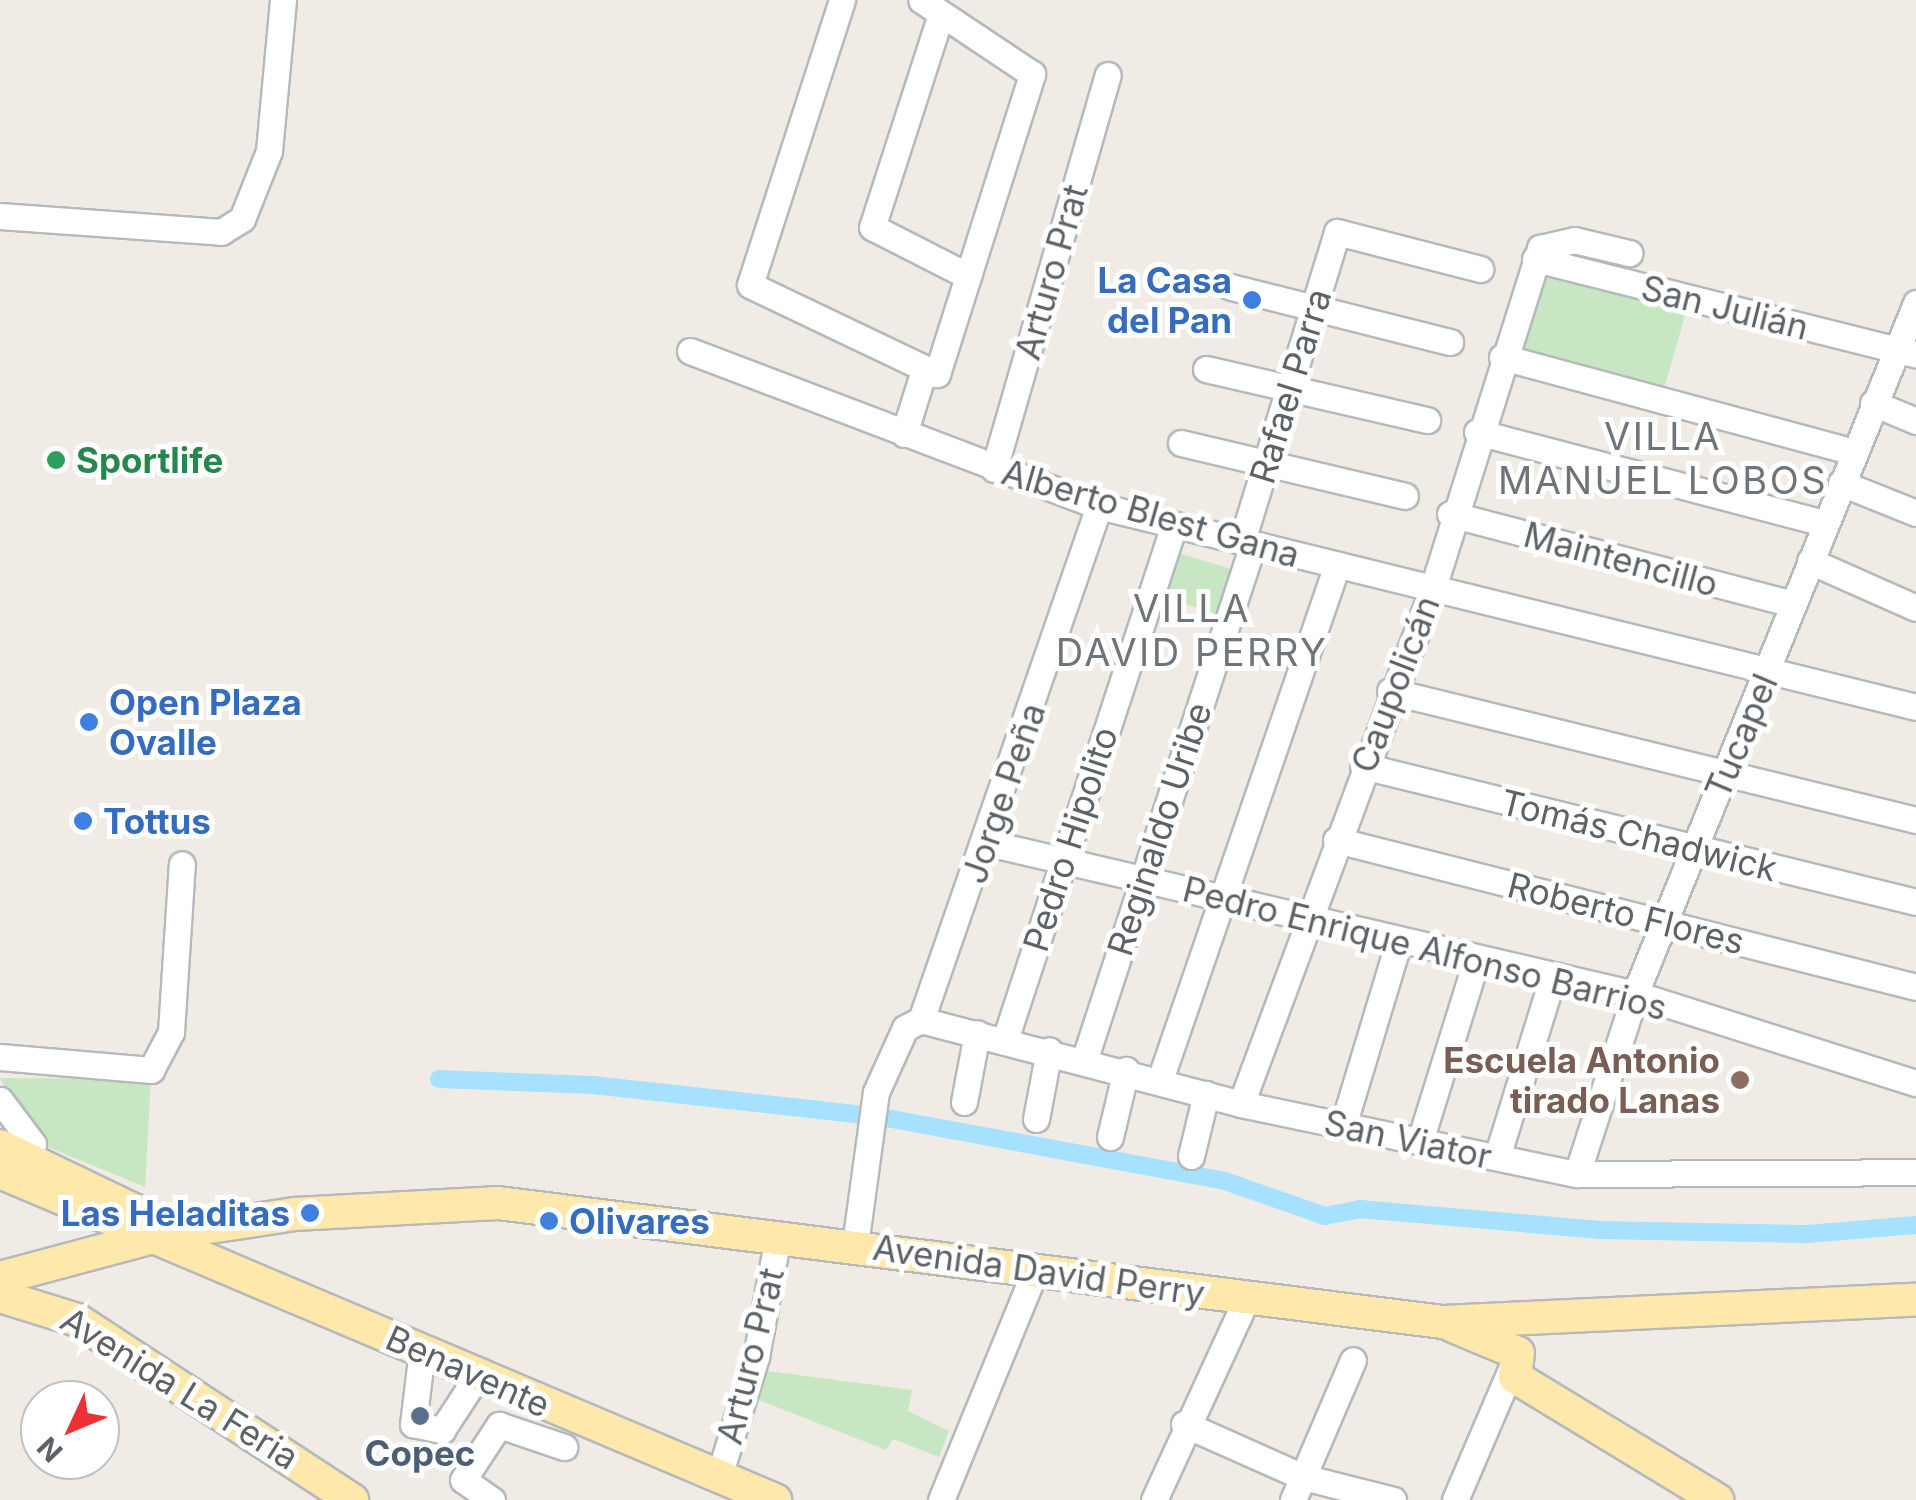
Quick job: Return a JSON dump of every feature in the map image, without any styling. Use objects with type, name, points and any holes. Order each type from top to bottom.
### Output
[{"type":"main road","name":"Benavente","points":[[10,1159],[164,1234],[478,1375],[529,1415],[719,1476],[775,1500]]},
{"type":"main road","name":"Avenida David Perry","points":[[0,1278],[164,1234],[296,1214],[498,1203],[1444,1322],[1916,1300]]},
{"type":"main road","points":[[77,1320],[72,1282],[81,1259]]},
{"type":"main road","name":"Avenida La Feria","points":[[0,1296],[77,1320],[352,1500]]},
{"type":"main road","points":[[1444,1322],[1518,1353],[1516,1376],[1679,1490],[1717,1500]]},
{"type":"street","points":[[0,216],[221,232],[255,201],[269,151],[283,0]]},
{"type":"street","points":[[842,0],[750,285],[938,374],[1032,74],[931,7],[872,226],[968,276]]},
{"type":"street","name":"Arturo Prat","points":[[994,470],[1108,75]]},
{"type":"street","name":"Rafael Parra","points":[[1248,543],[1266,463],[1337,232],[1480,269]]},
{"type":"street","points":[[1535,260],[1555,240],[1629,253]]},
{"type":"street","name":"San Julián","points":[[1535,260],[1905,352]]},
{"type":"street","name":"Caupolicán","points":[[1240,1104],[1390,691],[1432,590],[1450,514],[1535,260]]},
{"type":"street","points":[[1231,287],[1450,342]]},
{"type":"street","name":"Tucapel","points":[[1577,1174],[1635,994],[1771,668],[1792,604],[1873,403],[1905,352],[1916,303]]},
{"type":"street","name":"Alberto Blest Gana","points":[[690,351],[994,470],[1098,506],[1432,590],[1771,668],[1916,707]]},
{"type":"street","points":[[1502,357],[1854,452]]},
{"type":"street","points":[[1206,368],[1427,420]]},
{"type":"street","points":[[904,434],[924,370]]},
{"type":"street","points":[[1873,403],[1916,421]]},
{"type":"street","points":[[1477,432],[1825,523]]},
{"type":"street","points":[[1181,443],[1405,496]]},
{"type":"street","points":[[1841,482],[1916,513]]},
{"type":"street","name":"Jorge Peña","points":[[854,1245],[876,1092],[916,1020],[988,843],[1098,506]]},
{"type":"street","name":"Maintencillo","points":[[1450,514],[1792,604]]},
{"type":"street","name":"Pedro Hipolito","points":[[1005,1040],[1174,524]]},
{"type":"street","name":"Reginaldo Uribe","points":[[1084,1058],[1248,543]]},
{"type":"street","points":[[1810,562],[1916,608]]},
{"type":"street","points":[[1160,1080],[1336,565]]},
{"type":"street","points":[[1390,691],[1916,820]]},
{"type":"street","name":"Tomás Chadwick","points":[[1363,766],[1916,902]]},
{"type":"street","name":"Roberto Flores","points":[[1336,840],[1916,987]]},
{"type":"street","name":"Pedro Enrique Alfonso Barrios","points":[[988,843],[1635,994],[1916,1083]]},
{"type":"street","points":[[0,1058],[152,1070],[171,1032],[182,864]]},
{"type":"street","points":[[1343,1126],[1399,940]]},
{"type":"street","points":[[1420,1142],[1476,958]]},
{"type":"street","points":[[1497,1158],[1553,976]]},
{"type":"street","name":"San Viator","points":[[916,1020],[1084,1058],[1240,1104],[1577,1174],[1916,1172]]},
{"type":"street","points":[[964,1102],[977,1033]]},
{"type":"street","points":[[1036,1120],[1048,1050]]},
{"type":"street","points":[[1110,1137],[1126,1070]]},
{"type":"street","points":[[1190,1156],[1206,1094]]},
{"type":"street","points":[[0,1100],[33,1144],[10,1159]]},
{"type":"street","name":"Arturo Prat","points":[[719,1476],[756,1357],[778,1236]]},
{"type":"street","points":[[941,1500],[1036,1268]]},
{"type":"street","points":[[1154,1500],[1184,1424],[1248,1298]]},
{"type":"street","points":[[1455,1500],[1530,1318]]},
{"type":"street","points":[[422,1350],[413,1424],[442,1430],[478,1375]]},
{"type":"street","points":[[1298,1488],[1353,1360]]},
{"type":"street","points":[[492,1500],[468,1488],[464,1472],[500,1425],[529,1415],[564,1446]]},
{"type":"street","points":[[1184,1424],[1298,1488],[1393,1500]]},
{"type":"green space","points":[[1543,270],[1686,311],[1663,393],[1520,352]]},
{"type":"green space","points":[[1169,550],[1233,570],[1219,615],[1155,595]]},
{"type":"green space","points":[[0,1078],[151,1079],[145,1187],[26,1138]]},
{"type":"green space","points":[[761,1370],[912,1390],[908,1411],[949,1431],[939,1457],[893,1439],[886,1450],[754,1398]]},
{"type":"waterway","points":[[439,1079],[593,1085],[857,1114]]},
{"type":"waterway","points":[[881,1117],[1225,1181],[1325,1216],[1360,1209],[1598,1230],[1807,1234],[1916,1225]]},
{"type":"place","name":"La Casa del Pan","points":[[1252,300]]},
{"type":"place","name":"Sportlife","points":[[56,460]]},
{"type":"place","name":"Open Plaza Ovalle","points":[[89,722]]},
{"type":"place","name":"Tottus","points":[[83,821]]},
{"type":"place","name":"Escuela Antonio tirado Lanas","points":[[1740,1080]]},
{"type":"place","name":"Las Heladitas","points":[[310,1213]]},
{"type":"place","name":"Olivares","points":[[549,1221]]},
{"type":"place","name":"Copec","points":[[420,1416]]},
{"type":"district","name":"VILLA MANUEL LOBOS","points":[[1663,459]]},
{"type":"district","name":"VILLA DAVID PERRY","points":[[1192,631]]}]
